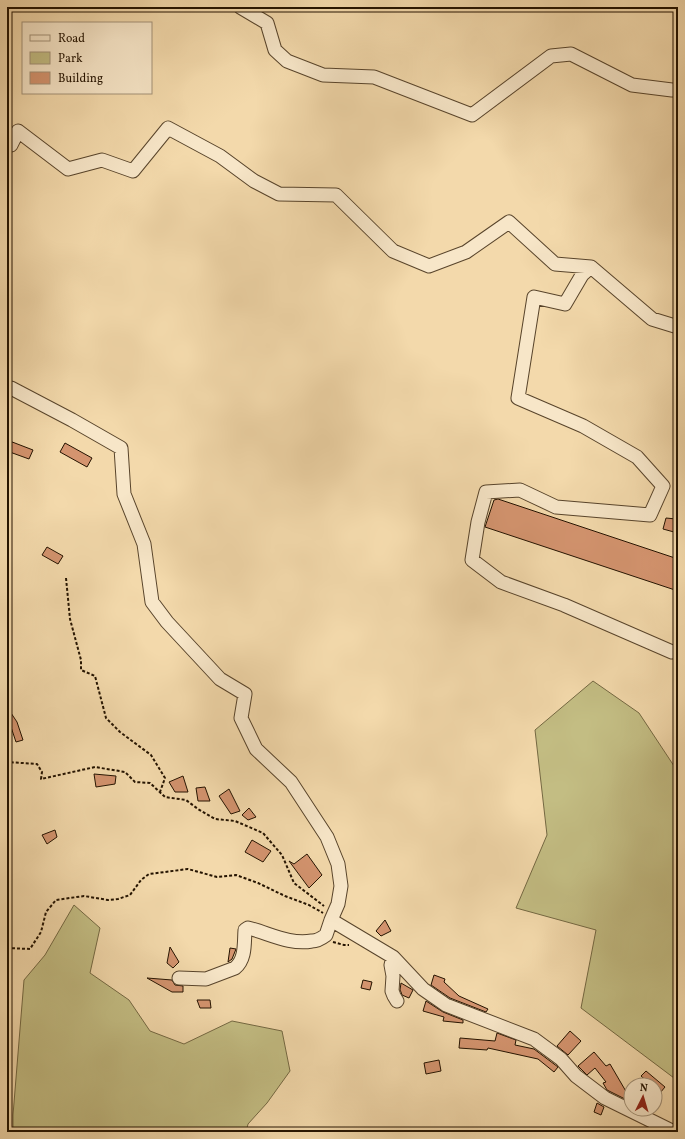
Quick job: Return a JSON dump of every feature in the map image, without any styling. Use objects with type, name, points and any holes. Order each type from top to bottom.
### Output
[{"type":"street","points":[[240,7],[268,23],[275,50],[287,61],[323,75],[374,77],[472,114],[551,56],[571,54],[632,85],[678,90]]},
{"type":"street","points":[[7,142],[11,145],[18,131],[68,169],[102,160],[133,171],[168,128],[220,156],[254,181],[279,194],[336,195],[393,251],[429,266],[466,252],[509,222],[555,264],[591,267],[652,319],[678,327]]},
{"type":"street","points":[[591,267],[582,274],[565,304],[534,297],[518,398],[583,426],[637,457],[663,486],[650,515],[556,507],[520,490],[486,492],[478,522],[472,560],[501,582],[564,605],[672,652]]},
{"type":"street","points":[[7,388],[11,388],[72,420],[121,448],[124,494],[144,544],[152,602],[167,622],[220,679],[245,694],[241,718],[256,749],[291,782],[328,837],[338,864],[341,886],[338,904],[326,936],[314,941],[300,942],[285,940],[248,928],[245,930],[243,956],[235,968],[206,979],[180,978]]},
{"type":"street","points":[[333,917],[393,957],[423,989],[446,1005],[534,1039],[561,1059],[576,1076],[605,1098],[674,1132]]},
{"type":"street","points":[[393,957],[391,965],[393,976],[392,991],[397,1001]]},
{"type":"path","points":[[66,578],[70,620],[81,660],[81,670],[95,676],[106,718],[120,732],[151,755],[165,778],[160,792]]},
{"type":"path","points":[[7,760],[8,762],[37,764],[42,772],[41,778],[95,767],[125,772],[135,782],[150,783],[165,797],[186,800],[198,809],[215,818],[234,821],[263,833],[282,855],[294,883],[333,917]]},
{"type":"path","points":[[7,948],[30,949],[41,932],[46,912],[56,900],[84,896],[108,900],[118,899],[130,895],[141,880],[149,874],[188,869],[217,877],[236,875],[309,905],[333,917]]},
{"type":"path","points":[[328,942],[355,947]]},
{"type":"green space","points":[[593,681],[639,713],[678,772],[678,1081],[581,1008],[596,930],[516,908],[547,835],[535,730]]},
{"type":"green space","points":[[74,905],[100,928],[90,973],[129,1000],[150,1031],[184,1044],[232,1021],[282,1031],[290,1071],[267,1103],[248,1124],[246,1132],[13,1132],[13,1115],[24,980],[45,955]]},
{"type":"building","points":[[7,440],[33,450],[29,459],[7,451]]},
{"type":"building","points":[[65,443],[92,458],[87,467],[60,452]]},
{"type":"building","points":[[498,499],[678,559],[678,591],[485,527],[494,500]]},
{"type":"building","points":[[666,518],[676,519],[674,532],[663,529]]},
{"type":"building","points":[[47,547],[63,556],[58,564],[42,555]]},
{"type":"building","points":[[7,707],[17,722],[23,740],[16,742],[11,727],[7,722]]},
{"type":"building","points":[[94,774],[116,776],[115,784],[96,787]]},
{"type":"building","points":[[183,776],[188,792],[175,792],[169,782]]},
{"type":"building","points":[[205,787],[210,801],[198,801],[196,788]]},
{"type":"building","points":[[229,789],[240,811],[231,814],[219,796]]},
{"type":"building","points":[[249,808],[256,817],[248,820],[242,815]]},
{"type":"building","points":[[55,830],[57,837],[47,844],[42,835]]},
{"type":"building","points":[[252,840],[271,851],[263,862],[245,852]]},
{"type":"building","points":[[307,854],[322,875],[309,888],[289,861],[294,864]]},
{"type":"building","points":[[385,920],[391,931],[381,936],[376,931]]},
{"type":"building","points":[[170,947],[179,962],[173,968],[167,963]]},
{"type":"building","points":[[230,948],[236,949],[232,959],[228,962]]},
{"type":"building","points":[[434,975],[445,979],[444,982],[459,996],[488,1009],[486,1012],[450,998],[431,985]]},
{"type":"building","points":[[147,978],[172,980],[175,985],[183,986],[183,992],[172,992]]},
{"type":"building","points":[[363,980],[372,982],[370,990],[361,988]]},
{"type":"building","points":[[401,983],[413,990],[409,998],[402,995],[400,990]]},
{"type":"building","points":[[197,1000],[210,1000],[211,1008],[200,1008]]},
{"type":"building","points":[[426,1001],[443,1012],[463,1020],[463,1023],[443,1021],[444,1017],[423,1011]]},
{"type":"building","points":[[570,1031],[581,1041],[568,1055],[557,1046]]},
{"type":"building","points":[[497,1033],[516,1040],[515,1045],[534,1049],[558,1067],[554,1072],[538,1059],[488,1048],[487,1050],[459,1048],[460,1038],[495,1041]]},
{"type":"building","points":[[594,1052],[606,1066],[610,1064],[623,1086],[623,1098],[607,1090],[603,1083],[606,1082],[595,1068],[587,1075],[578,1066]]},
{"type":"building","points":[[439,1060],[441,1071],[426,1074],[424,1063]]},
{"type":"building","points":[[646,1071],[653,1077],[642,1077],[641,1076]]},
{"type":"building","points":[[597,1103],[604,1107],[601,1115],[594,1112]]}]
